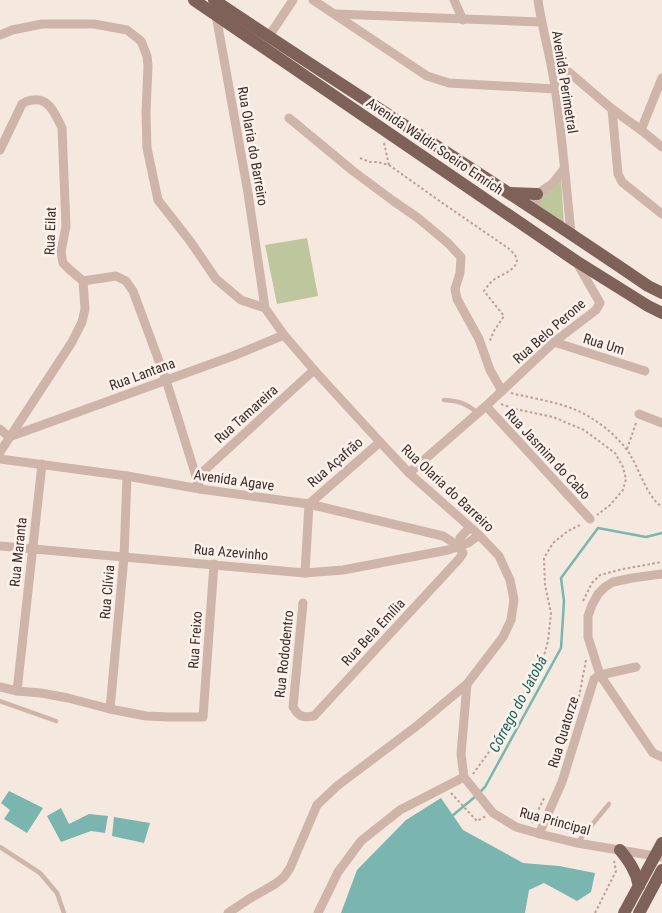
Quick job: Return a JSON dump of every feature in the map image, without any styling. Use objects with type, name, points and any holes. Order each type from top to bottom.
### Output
[{"type":"main road","name":"Avenida Waldir Soeiro Emrich","points":[[194,0],[217,6],[269,36],[571,233],[648,286],[662,293]]},
{"type":"main road","name":"Avenida Waldir Soeiro Emrich","points":[[217,6],[377,124],[576,261],[662,314]]},
{"type":"main road","points":[[508,193],[536,194]]},
{"type":"main road","points":[[534,210],[536,233],[571,233]]},
{"type":"main road","points":[[624,913],[658,857],[662,843]]},
{"type":"main road","points":[[617,853],[632,866],[639,886]]},
{"type":"main road","points":[[639,913],[662,870]]},
{"type":"street","points":[[269,36],[294,0]]},
{"type":"street","points":[[313,0],[427,76],[449,83],[555,89]]},
{"type":"street","points":[[454,0],[463,20]]},
{"type":"street","name":"Avenida Perimetral","points":[[538,0],[555,89],[571,233]]},
{"type":"street","name":"Rua Olaria do Barreiro","points":[[217,6],[265,308],[284,335],[314,370],[380,442],[409,472],[479,535],[499,556],[510,580],[514,600],[511,620],[503,637],[467,684],[418,725],[337,786],[318,805],[290,868],[284,877],[228,913]]},
{"type":"street","points":[[334,14],[541,22]]},
{"type":"street","points":[[0,35],[12,30],[42,24],[94,24],[127,30],[140,41],[147,56],[147,148],[158,200],[190,240],[216,279],[241,300],[265,308]]},
{"type":"street","points":[[550,56],[612,109],[662,147]]},
{"type":"street","points":[[641,130],[662,78]]},
{"type":"street","name":"Rua Eilat","points":[[0,150],[22,104],[34,99],[46,102],[55,113],[62,128],[66,226],[61,252],[63,263],[83,280]]},
{"type":"street","points":[[612,109],[618,174],[622,182],[662,214]]},
{"type":"street","points":[[289,118],[353,171],[418,218],[448,243],[461,257],[460,273],[455,288],[457,299],[479,339],[490,370],[502,391]]},
{"type":"street","points":[[534,210],[536,194],[552,184],[564,169]]},
{"type":"street","name":"Rua Belo Perone","points":[[409,472],[478,413],[554,342],[596,310],[600,302],[576,261]]},
{"type":"street","points":[[0,452],[72,342],[82,322],[85,309],[83,280],[116,276],[126,281],[133,291],[166,380],[200,490]]},
{"type":"street","name":"Rua Lantana","points":[[9,438],[284,335]]},
{"type":"street","name":"Rua Um","points":[[554,342],[645,371]]},
{"type":"street","name":"Rua Tamareira","points":[[196,478],[314,370]]},
{"type":"street","name":"Rua Jasmim do Cabo","points":[[488,404],[590,519]]},
{"type":"street","points":[[639,414],[662,423]]},
{"type":"street","points":[[0,429],[9,438]]},
{"type":"street","name":"Rua Açafrão","points":[[308,504],[380,442]]},
{"type":"street","name":"Avenida Agave","points":[[0,459],[127,476],[200,490],[308,504],[443,536],[458,547]]},
{"type":"street","name":"Rua Maranta","points":[[17,690],[42,464]]},
{"type":"street","name":"Rua Clívia","points":[[110,709],[124,557],[127,476]]},
{"type":"street","points":[[305,573],[308,504]]},
{"type":"street","points":[[458,547],[461,537],[470,527]]},
{"type":"street","name":"Rua Azevinho","points":[[0,546],[305,573],[343,570],[458,547],[468,544],[479,535]]},
{"type":"street","name":"Rua Bela Emília","points":[[293,708],[298,715],[305,717],[314,716],[459,559],[463,553],[458,547]]},
{"type":"street","name":"Rua Freixo","points":[[110,709],[146,716],[203,717],[214,564]]},
{"type":"street","points":[[662,574],[612,582],[598,594],[588,616],[588,637],[600,675],[654,753],[662,757]]},
{"type":"street","name":"Rua Rododentro","points":[[293,708],[303,603]]},
{"type":"street","points":[[600,675],[636,667]]},
{"type":"street","name":"Rua Quatorze","points":[[539,834],[562,782],[594,679],[600,675]]},
{"type":"street","points":[[318,913],[338,872],[361,841],[400,810],[445,787],[466,781],[461,754],[467,684]]},
{"type":"street","points":[[0,687],[50,694],[110,709]]},
{"type":"street","name":"Rua Principal","points":[[466,781],[492,812],[528,831],[617,853],[658,857]]},
{"type":"lane","points":[[444,400],[464,403],[478,413]]},
{"type":"lane","points":[[0,701],[56,721]]},
{"type":"lane","points":[[577,843],[609,804]]},
{"type":"lane","points":[[0,847],[40,873],[57,893],[64,913]]},
{"type":"path","points":[[377,124],[389,165]]},
{"type":"path","points":[[360,158],[370,162],[389,165],[508,248],[516,258],[515,266],[493,280],[484,291],[504,316],[494,331],[484,354]]},
{"type":"path","points":[[502,391],[572,408],[602,425],[627,449],[645,486],[662,507]]},
{"type":"path","points":[[466,781],[494,745],[542,663],[548,641],[551,613],[544,584],[544,558],[553,543],[568,531],[610,506],[623,490],[626,479],[623,466],[615,453],[584,430],[553,417],[488,404]]},
{"type":"path","points":[[627,449],[639,414]]},
{"type":"path","points":[[582,605],[592,583],[600,575],[662,562]]},
{"type":"path","points":[[578,697],[586,661],[585,654]]},
{"type":"path","points":[[445,787],[477,821],[492,812]]},
{"type":"path","points":[[528,831],[548,790]]},
{"type":"path","points":[[595,913],[616,871],[617,853]]},
{"type":"green space","points":[[561,179],[564,223],[537,208],[539,198]]},
{"type":"green space","points":[[307,238],[318,296],[277,304],[265,245]]},
{"type":"water","points":[[9,791],[43,808],[27,833],[4,819],[10,810],[1,803]]},
{"type":"water","points":[[441,798],[463,830],[523,863],[559,866],[595,873],[591,892],[577,901],[544,883],[529,890],[525,913],[341,913],[357,870],[406,820]]},
{"type":"water","points":[[61,808],[69,824],[89,814],[108,816],[105,833],[91,831],[61,842],[47,816]]},
{"type":"water","points":[[114,817],[150,823],[144,843],[112,836]]},
{"type":"waterway","name":"Córrego do Jatobá","points":[[480,792],[485,787],[561,648],[564,601],[561,578],[598,528],[646,537],[662,533]]},
{"type":"waterway","name":"Córrego do Jatobá","points":[[452,816],[476,796]]}]
